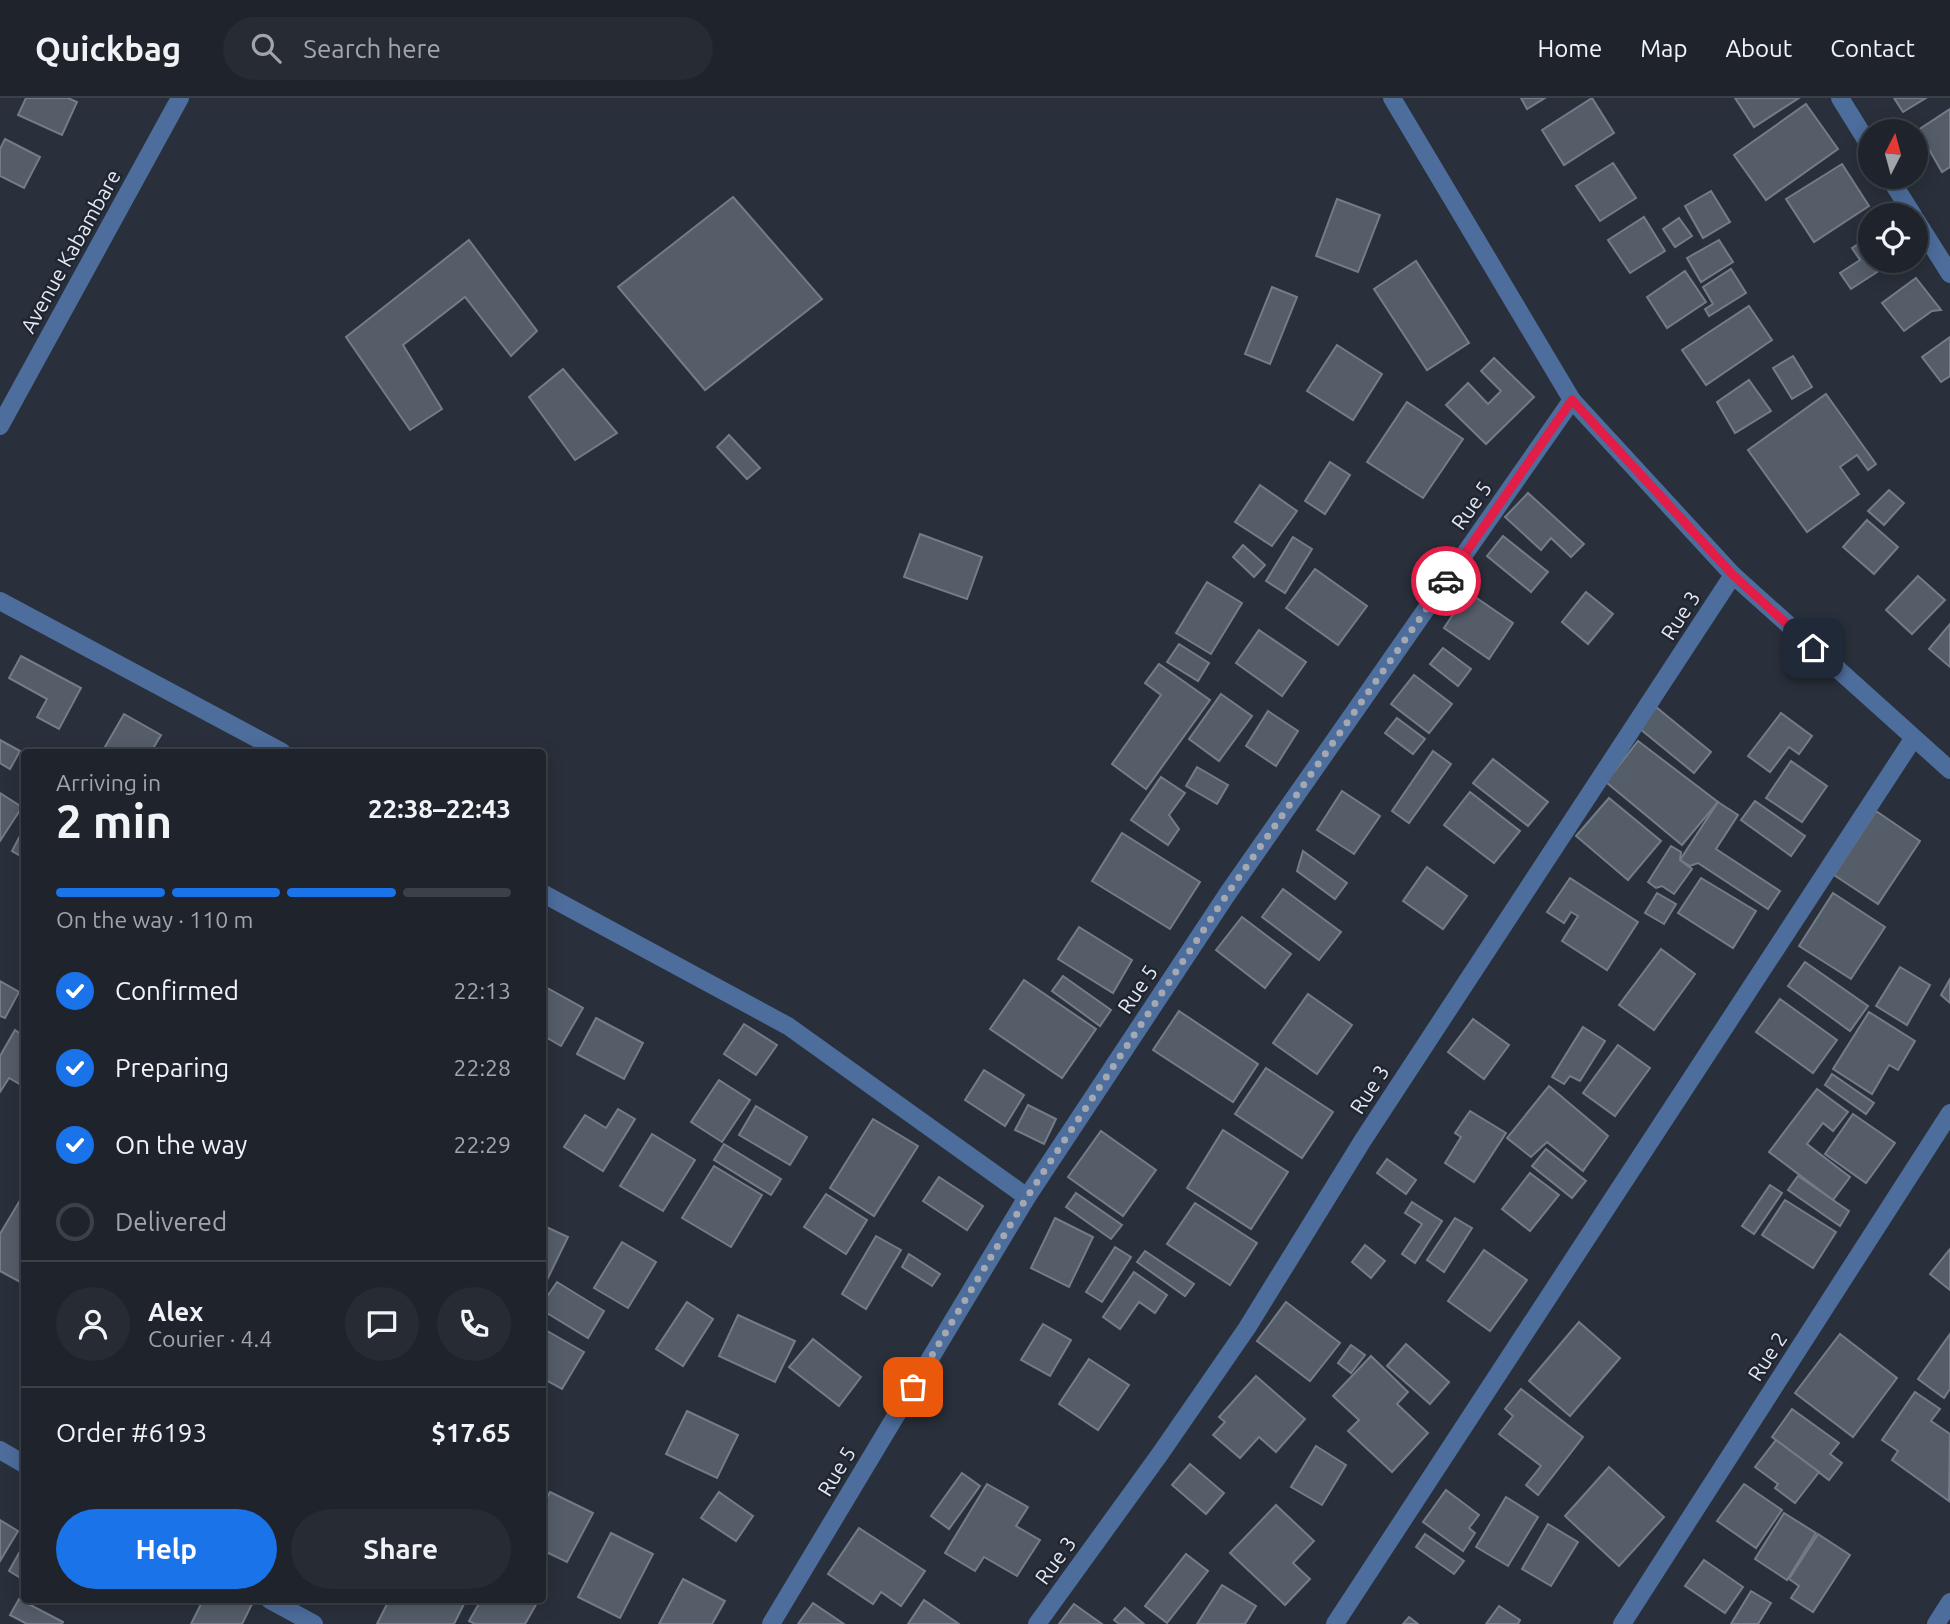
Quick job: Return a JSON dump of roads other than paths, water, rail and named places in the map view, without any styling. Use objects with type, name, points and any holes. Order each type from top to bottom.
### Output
[{"type":"street","name":"Avenue Kabambare","points":[[0,426],[180,98]]},
{"type":"street","points":[[1392,98],[1572,400],[1733,575],[1950,770]]},
{"type":"street","points":[[1840,98],[1858,127]]},
{"type":"street","points":[[1928,239],[1950,274]]},
{"type":"street","name":"Rue 5","points":[[771,1624],[1027,1197],[1228,893],[1572,400]]},
{"type":"street","name":"Rue 3","points":[[1037,1624],[1247,1328],[1363,1140],[1733,575]]},
{"type":"street","points":[[0,601],[276,749]]},
{"type":"street","points":[[1335,1624],[1913,739]]},
{"type":"street","points":[[546,895],[788,1026],[1027,1197]]},
{"type":"street","name":"Rue 2","points":[[1622,1624],[1950,1113]]},
{"type":"street","points":[[0,1450],[21,1462]]},
{"type":"street","points":[[1936,1624],[1950,1602]]},
{"type":"street","points":[[276,1603],[314,1624]]}]
